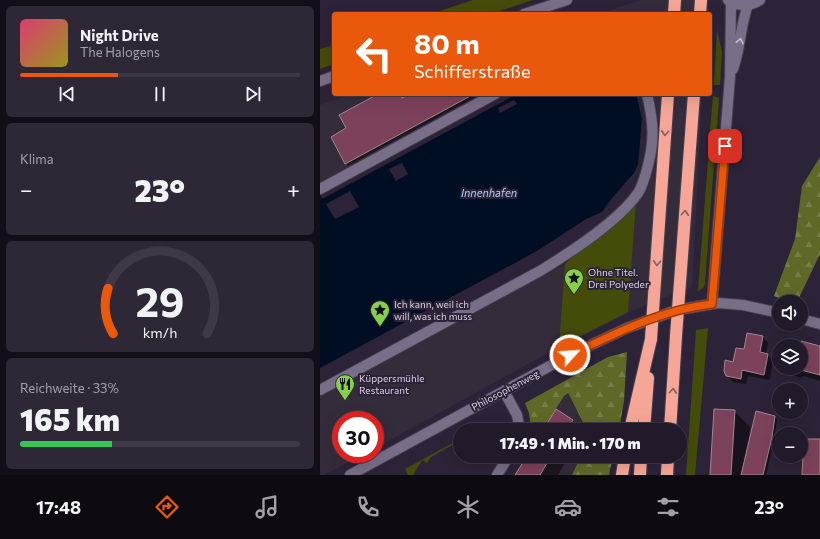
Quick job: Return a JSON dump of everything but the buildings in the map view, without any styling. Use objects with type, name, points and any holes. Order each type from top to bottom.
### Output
[{"type":"highway","points":[[674,0],[674,12]]},
{"type":"highway","points":[[700,12],[702,0]]},
{"type":"highway","points":[[645,423],[668,96]]},
{"type":"highway","points":[[670,423],[694,96]]},
{"type":"highway","points":[[632,423],[651,339]]},
{"type":"highway","points":[[622,475],[624,463]]},
{"type":"highway","points":[[640,475],[641,463]]},
{"type":"highway","points":[[667,475],[668,463]]},
{"type":"street","points":[[530,12],[567,0]]},
{"type":"street","points":[[712,304],[730,76],[729,1],[740,5],[748,5],[760,0]]},
{"type":"street","points":[[730,76],[737,56],[744,17],[748,5]]},
{"type":"street","points":[[320,81],[332,77]]},
{"type":"street","points":[[320,189],[491,96]]},
{"type":"street","points":[[320,390],[540,271],[566,255],[608,224],[629,204],[639,191],[645,177],[650,159],[653,137],[652,118],[647,96]]},
{"type":"street","name":"Philosophenweg","points":[[350,475],[570,355],[627,328],[677,310],[712,304],[743,306],[772,312]]},
{"type":"street","points":[[808,321],[820,324]]},
{"type":"street","points":[[504,391],[517,415],[519,423]]},
{"type":"street","points":[[497,475],[505,463]]},
{"type":"shaded area","points":[[641,0],[702,0],[709,10],[709,12],[605,12]]},
{"type":"shaded area","points":[[348,96],[485,96],[320,186],[320,105]]},
{"type":"shaded area","points":[[653,96],[702,96],[692,287],[636,309],[559,347],[384,443],[384,411],[332,411],[332,463],[346,463],[324,475],[320,475],[320,396],[565,264],[636,202],[645,192],[656,161],[660,137],[658,116]]},
{"type":"shaded area","points":[[568,393],[583,423],[547,423],[564,396]]},
{"type":"shaded area","points":[[523,463],[578,463],[572,475],[515,475]]},
{"type":"green space","points":[[473,0],[533,0],[496,12],[436,12]]},
{"type":"green space","points":[[717,30],[722,52],[720,85],[714,85]]},
{"type":"green space","points":[[332,46],[332,65],[320,69],[320,49]]},
{"type":"green space","points":[[713,96],[719,98],[716,142],[709,142]]},
{"type":"green space","points":[[709,147],[715,148],[705,284],[703,288],[698,291]]},
{"type":"green space","points":[[820,157],[820,254],[800,295],[774,295],[795,239],[802,186]]},
{"type":"green space","points":[[636,202],[628,312],[559,347],[565,264]]},
{"type":"green space","points":[[708,328],[695,475],[686,475],[687,463],[696,330]]},
{"type":"green space","points":[[627,352],[624,401],[620,423],[583,423],[568,393],[564,396],[547,423],[530,423],[529,413],[525,403],[608,357]]},
{"type":"green space","points":[[453,443],[453,447],[452,445],[431,457],[427,463],[422,460],[413,475],[408,475],[405,469]]},
{"type":"green space","points":[[578,463],[612,463],[609,475],[572,475]]},
{"type":"water","name":"Innenhafen","points":[[513,96],[636,96],[642,119],[638,164],[634,173],[602,212],[586,219],[537,251],[320,368],[320,200]]},
{"type":"pier","points":[[514,100],[517,104],[500,113],[498,108]]},
{"type":"pier","points":[[402,163],[408,174],[396,181],[389,169]]},
{"type":"pier","points":[[350,191],[359,207],[335,219],[326,204]]},
{"type":"place","name":"Ohne Titel. Drei Polyeder","points":[[574,295]]},
{"type":"place","name":"Ich kann, weil ich will, was ich muss","points":[[380,327]]},
{"type":"place","name":"Küppersmühle Restaurant","points":[[345,401]]},
{"type":"route","points":[[570,355],[627,328],[667,313],[690,307],[712,304],[725,146]]}]
